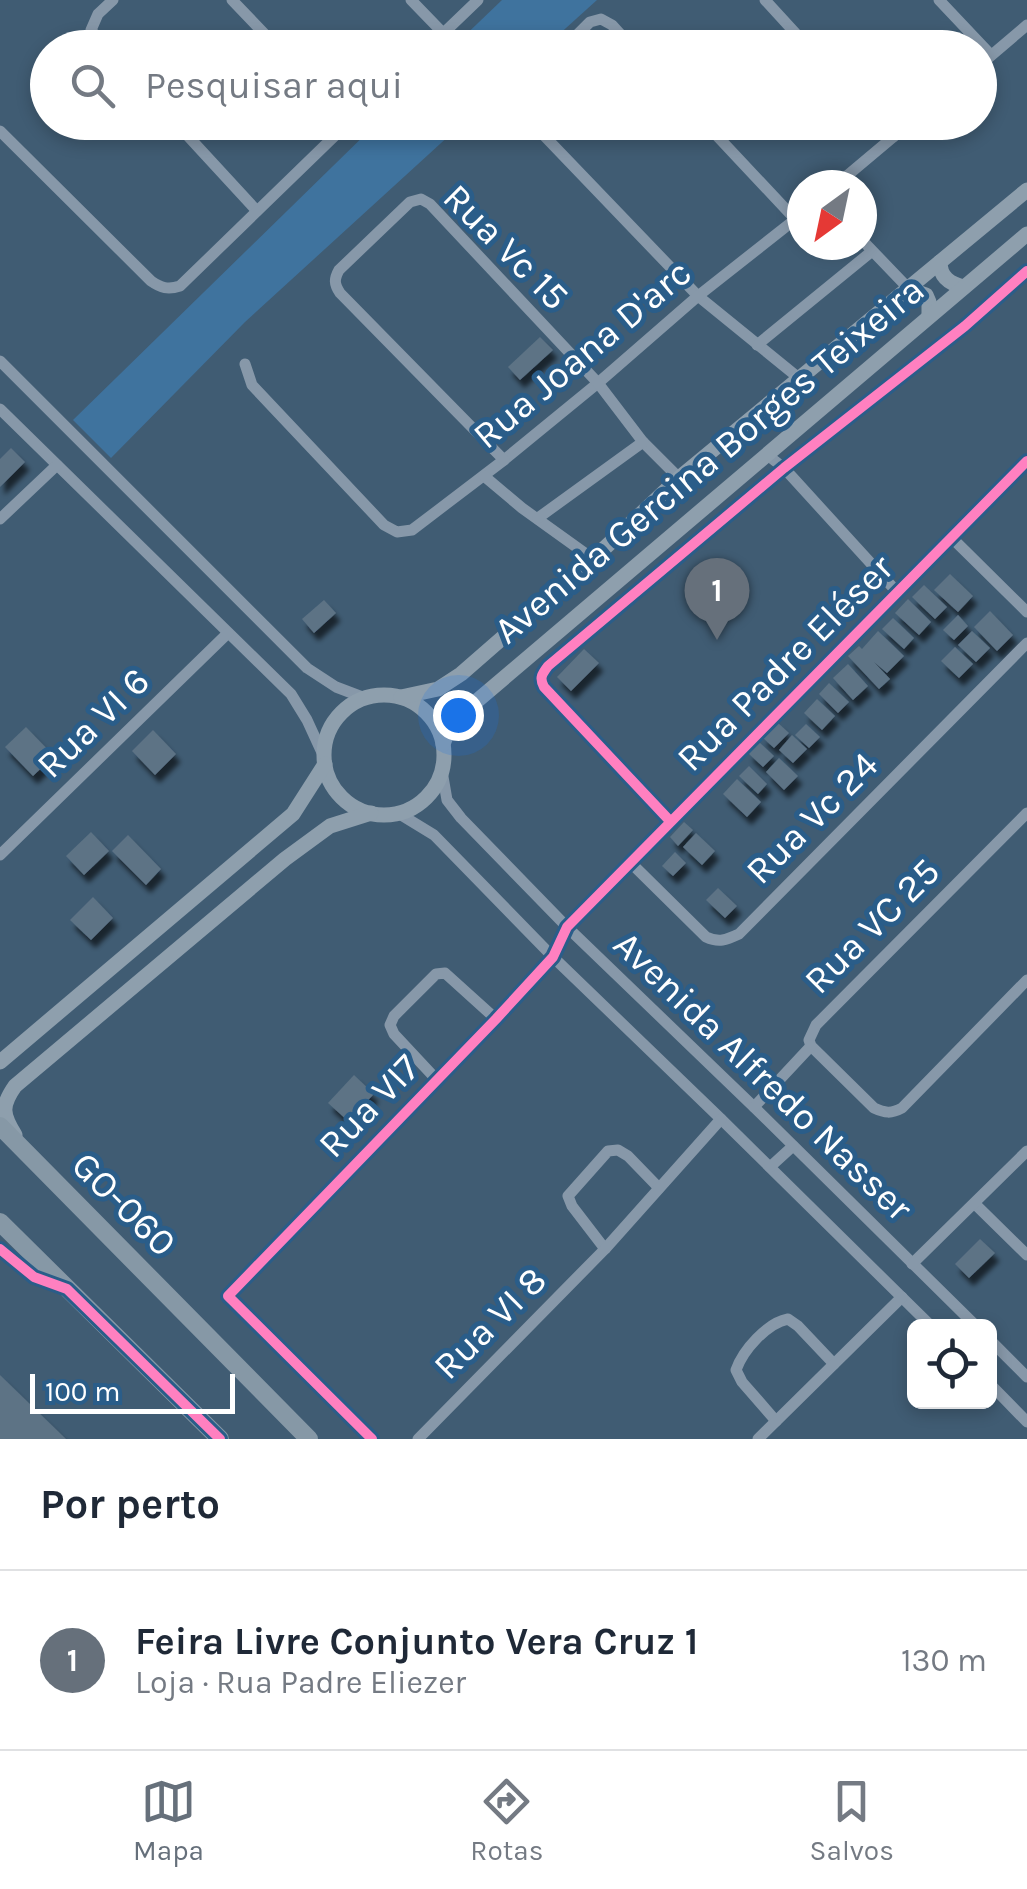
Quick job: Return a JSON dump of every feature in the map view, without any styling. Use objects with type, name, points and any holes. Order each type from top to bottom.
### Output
[{"type":"main road","name":"Avenida Gercina Borges Teixeira","points":[[401,698],[438,688],[461,674],[679,478],[1027,190]]},
{"type":"main road","name":"Avenida Gercina Borges Teixeira","points":[[443,744],[450,726],[465,711],[1027,234]]},
{"type":"main road","points":[[940,262],[946,279],[964,286]]},
{"type":"main road","points":[[910,288],[926,295],[929,315]]},
{"type":"main road","points":[[25,1151],[6,1121],[4,1105],[14,1086],[285,859],[330,826],[371,813],[398,813],[413,808],[436,786],[442,771],[443,744],[438,728],[416,704],[401,698],[365,698],[348,707],[326,738],[325,761],[330,781],[354,807],[371,813]]},
{"type":"main road","points":[[0,1062],[293,814],[325,761]]},
{"type":"main road","name":"GO-060","points":[[0,1126],[309,1439]]},
{"type":"main road","points":[[0,1222],[220,1439]]},
{"type":"street","points":[[91,30],[98,14],[113,0]]},
{"type":"street","points":[[232,0],[261,30]]},
{"type":"street","points":[[411,0],[440,30]]},
{"type":"street","points":[[446,30],[478,0]]},
{"type":"street","points":[[765,0],[792,30]]},
{"type":"street","points":[[939,0],[967,30]]},
{"type":"street","points":[[582,30],[601,19],[617,30]]},
{"type":"street","points":[[997,50],[1027,25]]},
{"type":"street","points":[[0,131],[151,281],[170,290],[180,286],[330,140]]},
{"type":"street","points":[[192,140],[257,211]]},
{"type":"street","points":[[548,140],[698,296],[800,379]]},
{"type":"street","points":[[722,140],[787,204]]},
{"type":"street","points":[[854,170],[889,140]]},
{"type":"street","name":"Rua Vc 15","points":[[504,460],[335,285],[339,270],[410,202],[422,199],[430,204],[598,383]]},
{"type":"street","name":"Rua Joana D'arc","points":[[245,364],[252,385],[384,525],[397,532],[412,530],[504,460],[787,226]]},
{"type":"street","points":[[877,258],[910,288]]},
{"type":"street","points":[[757,346],[861,260]]},
{"type":"street","points":[[670,821],[544,688],[542,674],[784,468],[965,326],[1027,271]]},
{"type":"street","points":[[0,361],[307,668],[365,698]]},
{"type":"street","points":[[598,383],[643,442],[679,478]]},
{"type":"street","points":[[0,409],[291,694],[325,761]]},
{"type":"street","points":[[538,518],[643,442]]},
{"type":"street","points":[[766,454],[784,468],[898,592]]},
{"type":"street","name":"Rua Padre Eléser","points":[[553,957],[567,927],[1027,461]]},
{"type":"street","points":[[0,519],[57,465]]},
{"type":"street","points":[[484,476],[593,559]]},
{"type":"street","points":[[952,537],[1027,612]]},
{"type":"street","name":"Rua VI 6","points":[[0,855],[228,633]]},
{"type":"street","name":"Rua Vc 24","points":[[630,862],[706,937],[717,941],[739,934],[1027,643]]},
{"type":"street","name":"Avenida Alfredo Nasser","points":[[442,771],[447,800],[461,818],[567,927],[969,1319]]},
{"type":"street","name":"Avenida Alfredo Nasser","points":[[398,813],[434,835],[553,957],[924,1319]]},
{"type":"street","name":"Rua VC 25","points":[[1027,813],[816,1025],[811,1046],[874,1108],[894,1112],[1027,980]]},
{"type":"street","name":"Rua VI7","points":[[372,1439],[228,1296],[553,957]]},
{"type":"street","name":"Rua VI7","points":[[436,1079],[390,1025],[394,1016],[436,974],[445,973],[496,1019]]},
{"type":"street","points":[[754,1107],[811,1046]]},
{"type":"street","name":"Rua VI 8","points":[[418,1439],[605,1249],[722,1119]]},
{"type":"street","points":[[770,1167],[793,1146]]},
{"type":"street","points":[[605,1249],[572,1206],[568,1196],[575,1186],[608,1152],[618,1150],[659,1188]]},
{"type":"street","points":[[912,1264],[1027,1151]]},
{"type":"street","points":[[975,1204],[1027,1255]]},
{"type":"street","points":[[758,1439],[902,1297]]},
{"type":"street","points":[[776,1421],[742,1382],[736,1370],[741,1356],[777,1321],[788,1319],[834,1364]]},
{"type":"street","points":[[997,1347],[1027,1377]]},
{"type":"street","points":[[997,1391],[1027,1422]]},
{"type":"shaded area","points":[[502,0],[597,0],[564,30],[471,30]]},
{"type":"shaded area","points":[[360,140],[444,140],[245,322],[111,458],[73,420]]},
{"type":"building","points":[[540,337],[553,350],[520,380],[508,367]]},
{"type":"building","points":[[11,448],[25,462],[0,487],[0,459]]},
{"type":"building","points":[[950,574],[973,596],[958,612],[934,590]]},
{"type":"building","points":[[924,585],[947,607],[935,619],[912,597]]},
{"type":"building","points":[[908,599],[931,622],[919,635],[895,613]]},
{"type":"building","points":[[324,600],[336,613],[314,633],[302,619]]},
{"type":"building","points":[[990,611],[1013,635],[997,651],[974,627]]},
{"type":"building","points":[[958,615],[968,626],[954,640],[943,630]]},
{"type":"building","points":[[893,618],[914,638],[904,649],[882,629]]},
{"type":"building","points":[[878,631],[904,656],[887,673],[874,662],[890,679],[879,689],[848,656],[859,646],[862,649]]},
{"type":"building","points":[[972,631],[990,648],[976,662],[958,645]]},
{"type":"building","points":[[955,647],[973,664],[959,678],[941,661]]},
{"type":"building","points":[[584,649],[599,663],[571,691],[557,677]]},
{"type":"building","points":[[848,664],[868,686],[853,700],[833,678]]},
{"type":"building","points":[[829,683],[849,702],[838,713],[819,694]]},
{"type":"building","points":[[817,699],[835,716],[822,730],[804,713]]},
{"type":"building","points":[[777,722],[789,733],[774,748],[762,737]]},
{"type":"building","points":[[806,724],[820,737],[809,748],[795,735]]},
{"type":"building","points":[[26,727],[54,756],[33,776],[5,747]]},
{"type":"building","points":[[153,730],[176,754],[155,775],[132,751]]},
{"type":"building","points":[[792,735],[807,749],[793,763],[779,750]]},
{"type":"building","points":[[759,742],[774,756],[763,767],[748,753]]},
{"type":"building","points":[[779,758],[798,776],[784,790],[766,772]]},
{"type":"building","points":[[749,766],[767,784],[758,794],[739,776]]},
{"type":"building","points":[[737,779],[761,802],[747,817],[723,794]]},
{"type":"building","points":[[684,822],[693,830],[678,846],[670,837]]},
{"type":"building","points":[[91,832],[109,851],[84,875],[66,856]]},
{"type":"building","points":[[696,833],[715,851],[702,865],[683,847]]},
{"type":"building","points":[[128,835],[161,869],[146,885],[112,851]]},
{"type":"building","points":[[675,852],[686,863],[673,876],[662,866]]},
{"type":"building","points":[[718,888],[737,906],[725,918],[706,900]]},
{"type":"building","points":[[93,897],[113,918],[91,940],[70,920]]},
{"type":"building","points":[[354,1075],[374,1094],[348,1121],[328,1103]]},
{"type":"building","points":[[980,1239],[995,1253],[969,1278],[955,1264]]},
{"type":"building","points":[[0,1375],[66,1439],[0,1439]]},
{"type":"cycle path","points":[[670,821],[544,687],[544,671],[784,468],[965,326],[1027,271]]},
{"type":"cycle path","points":[[372,1439],[228,1296],[553,957],[567,927],[1027,461]]},
{"type":"cycle path","points":[[0,1249],[34,1277],[67,1289],[220,1439]]},
{"type":"place","name":"Feira Livre Conjunto Vera Cruz 1","points":[[717,640]]}]
